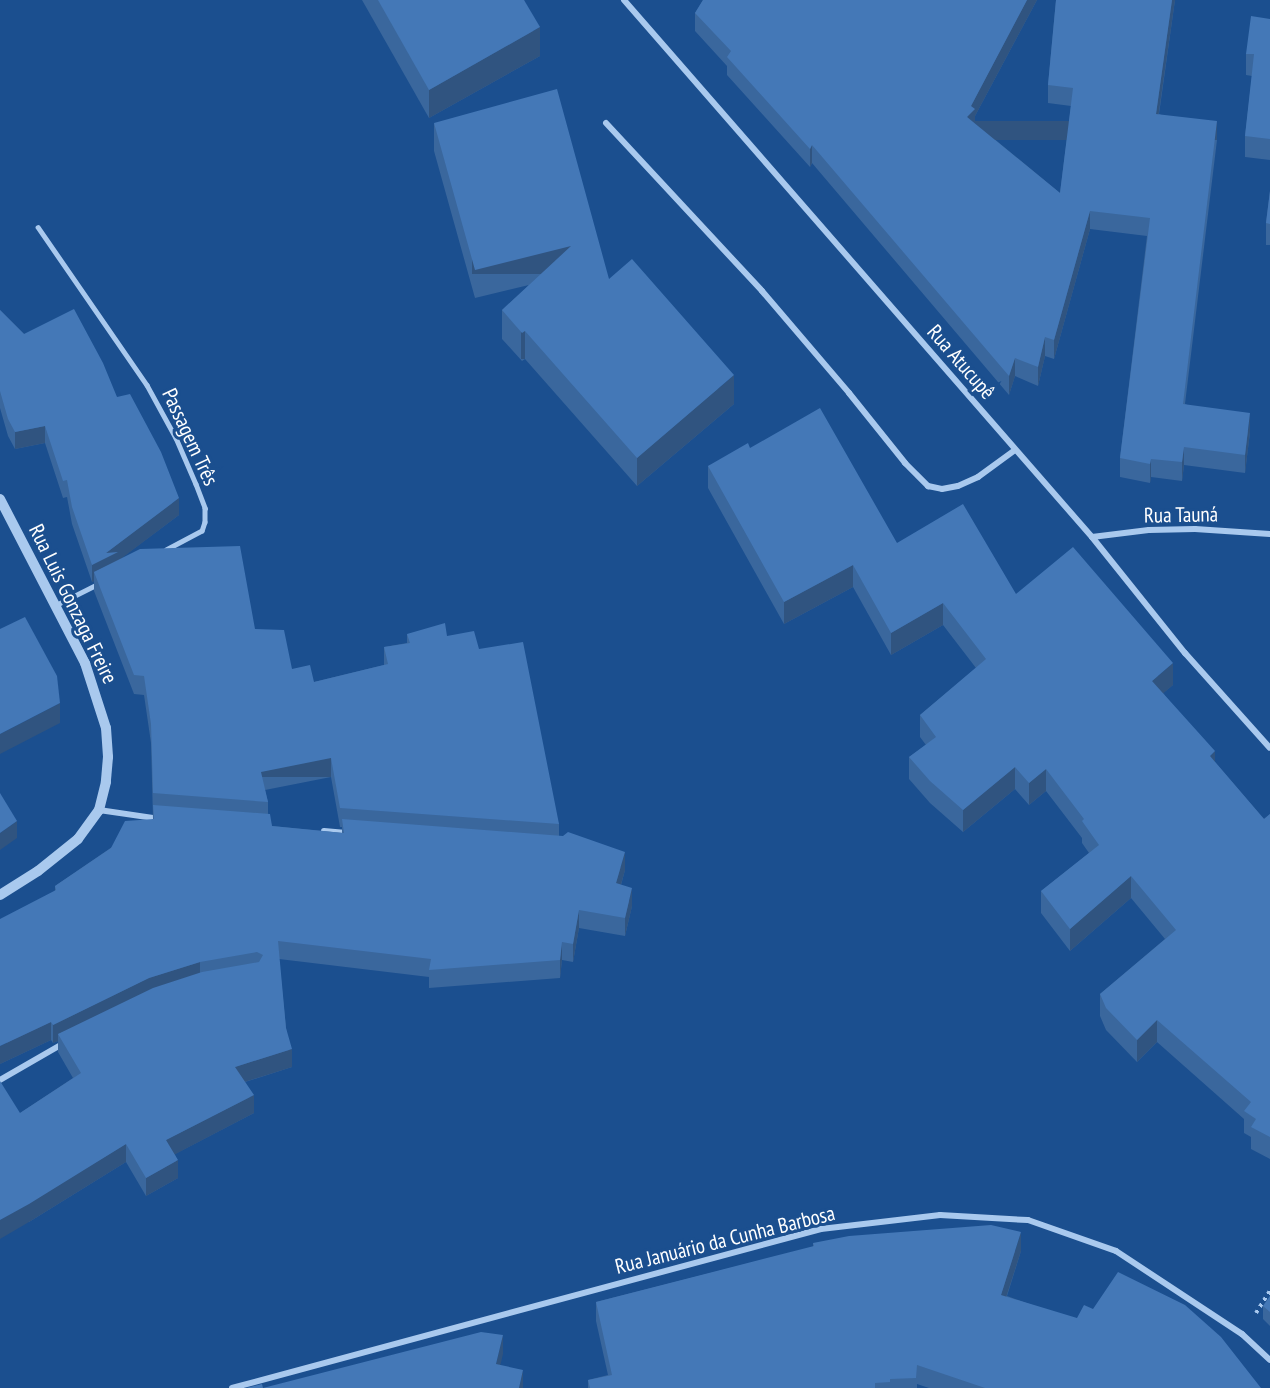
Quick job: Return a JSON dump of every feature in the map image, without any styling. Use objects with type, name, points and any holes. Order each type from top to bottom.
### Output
[{"type":"street","name":"Rua Atucupê","points":[[624,0],[1092,537],[1185,653],[1270,748]]},
{"type":"street","points":[[606,123],[762,291],[905,463],[928,486],[942,489],[958,486],[978,477],[1015,450]]},
{"type":"street","name":"Rua Luis Gonzaga Freire","points":[[0,499],[57,605],[85,663],[106,728],[106,782],[99,810],[78,839],[38,871],[0,896]]},
{"type":"street","name":"Rua Tauná","points":[[1092,537],[1149,530],[1196,529],[1270,534]]},
{"type":"street","points":[[99,810],[165,819]]},
{"type":"street","points":[[317,831],[352,833]]},
{"type":"street","points":[[0,1080],[69,1040]]},
{"type":"street","name":"Rua Januário da Cunha Barbosa","points":[[232,1388],[821,1229],[940,1215],[1028,1220],[1116,1251],[1242,1334],[1270,1360]]},
{"type":"lane","name":"Passagem Três","points":[[38,227],[147,385],[171,428],[196,484],[204,508],[205,522],[202,531],[161,553]]},
{"type":"lane","points":[[57,605],[109,579]]},
{"type":"building","points":[[378,0],[524,0],[540,27],[429,90]]},
{"type":"building","points":[[703,0],[1027,0],[971,106],[975,109],[967,117],[1060,193],[1073,88],[1048,85],[1056,0],[1172,0],[1156,114],[1217,121],[1183,404],[1250,413],[1245,455],[1184,447],[1182,462],[1151,459],[1150,464],[1120,458],[1150,218],[1090,211],[1054,340],[1045,337],[1038,367],[1015,358],[1009,376],[812,145],[810,149],[727,57],[731,51],[695,13]]},
{"type":"building","points":[[1251,16],[1270,19],[1270,139],[1245,136],[1254,54],[1246,54]]},
{"type":"building","points":[[557,89],[609,279],[632,259],[734,375],[637,458],[525,331],[522,333],[502,310],[571,246],[475,270],[434,123]]},
{"type":"building","points":[[1270,191],[1270,224],[1266,223]]},
{"type":"building","points":[[74,309],[103,363],[117,397],[130,394],[161,452],[179,498],[106,553],[118,552],[92,565],[72,507],[67,480],[63,481],[45,426],[15,432],[8,419],[0,391],[0,310],[24,334]]},
{"type":"building","points":[[820,408],[897,543],[963,504],[1016,594],[1073,547],[1173,663],[1152,681],[1215,751],[1210,756],[1264,819],[1270,814],[1270,1137],[1251,1127],[1256,1119],[1244,1111],[1251,1102],[1157,1020],[1137,1040],[1106,1008],[1100,994],[1176,930],[1131,876],[1070,929],[1041,891],[1099,845],[1082,821],[1084,819],[1046,769],[1029,783],[1015,767],[963,810],[930,781],[909,757],[936,737],[920,715],[986,659],[943,603],[891,633],[853,565],[784,602],[708,466],[748,443],[750,448]]},
{"type":"building","points":[[240,546],[255,629],[284,630],[292,669],[310,665],[314,682],[388,664],[384,647],[410,643],[407,634],[445,623],[447,636],[474,631],[479,649],[523,642],[559,824],[340,808],[331,758],[261,772],[268,802],[153,793],[151,724],[144,676],[134,675],[94,572],[140,549]]},
{"type":"building","points":[[25,617],[57,676],[60,703],[0,734],[0,629]]},
{"type":"building","points":[[0,793],[17,821],[0,833]]},
{"type":"building","points":[[153,805],[270,814],[272,826],[344,833],[342,819],[563,836],[568,832],[625,852],[616,883],[632,888],[625,918],[579,910],[573,944],[562,942],[560,960],[429,970],[431,959],[278,941],[286,1028],[292,1049],[235,1067],[254,1095],[166,1140],[178,1160],[146,1178],[126,1144],[0,1220],[0,1081],[20,1113],[81,1073],[58,1034],[153,988],[202,972],[259,962],[263,955],[257,952],[200,962],[149,978],[53,1025],[51,1022],[0,1046],[0,919],[56,890],[55,886],[111,848],[125,821],[154,819]]},
{"type":"building","points":[[991,1225],[1021,1232],[1001,1295],[1077,1318],[1084,1305],[1093,1309],[1118,1272],[1185,1305],[1221,1337],[1261,1388],[985,1388],[917,1365],[916,1378],[890,1379],[890,1382],[875,1383],[875,1388],[590,1388],[588,1380],[612,1375],[596,1302],[814,1246],[813,1243],[849,1236]]},
{"type":"building","points":[[1270,1296],[1270,1312],[1263,1306]]},
{"type":"building","points":[[481,1332],[503,1335],[496,1364],[523,1370],[519,1388],[263,1388]]},
{"type":"building","points":[[262,1384],[263,1388],[246,1388]]}]
